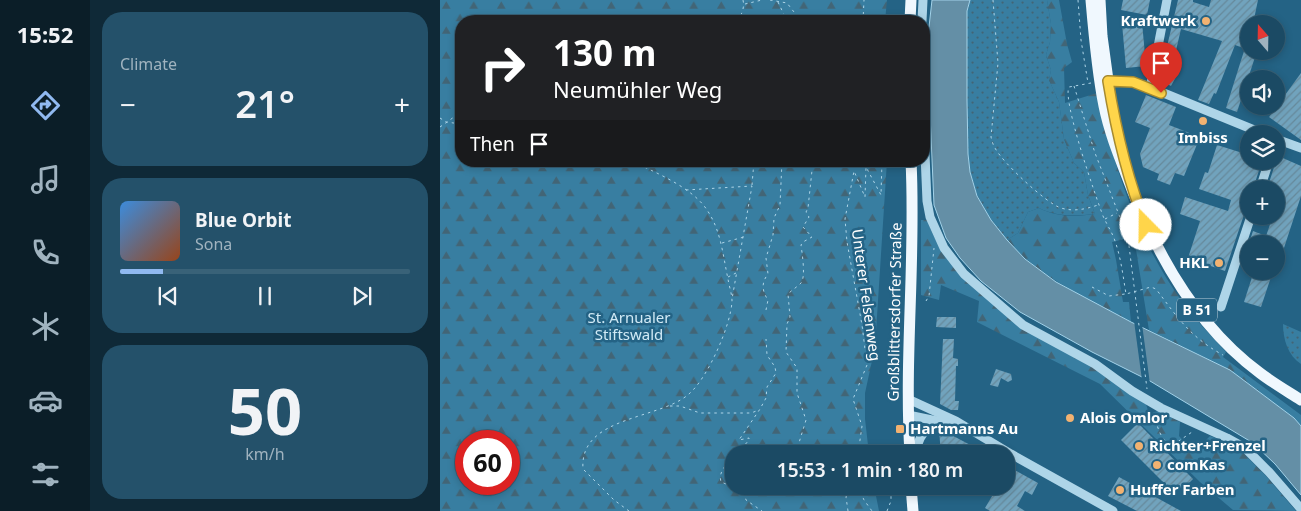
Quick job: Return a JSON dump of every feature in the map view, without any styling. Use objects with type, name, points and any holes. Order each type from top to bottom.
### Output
[{"type":"main road","points":[[910,15],[911,0]]},
{"type":"main road","name":"B 51","points":[[1091,0],[1096,58],[1112,108],[1132,189],[1156,246],[1175,280],[1199,312],[1242,358],[1259,372],[1301,400]]},
{"type":"main road","name":"B 51","points":[[1100,0],[1104,81]]},
{"type":"main road","name":"Großblittersdorfer Straße","points":[[910,445],[908,398],[912,212],[911,167]]},
{"type":"main road","points":[[912,495],[913,511]]},
{"type":"street","points":[[922,15],[923,0]]},
{"type":"street","points":[[1150,88],[1167,0]]},
{"type":"street","points":[[1104,81],[1133,82],[1242,125]]},
{"type":"street","points":[[1285,143],[1301,148]]},
{"type":"street","points":[[926,167],[928,208],[936,232],[953,262],[979,288],[1023,325],[1095,364],[1132,391],[1161,408],[1245,448],[1301,509]]},
{"type":"street","points":[[1221,307],[1248,225]]},
{"type":"street","points":[[908,398],[950,418],[1113,511]]},
{"type":"street","points":[[908,415],[966,428]]},
{"type":"street","points":[[917,445],[921,433],[936,424],[947,423]]},
{"type":"path","points":[[742,13],[743,0]]},
{"type":"path","points":[[744,4],[762,0]]},
{"type":"path","points":[[770,0],[787,3],[796,15]]},
{"type":"path","points":[[777,0],[784,15]]},
{"type":"path","points":[[863,15],[864,0]]},
{"type":"path","points":[[993,0],[998,63],[991,137],[995,149],[1023,179],[1052,204],[1060,208],[1077,210],[1099,205]]},
{"type":"path","points":[[1078,0],[1081,40],[1088,83]]},
{"type":"path","points":[[1104,81],[1074,85],[1067,90],[1069,108],[1099,205],[1115,240],[1126,294]]},
{"type":"path","points":[[1074,85],[1095,153],[1128,238],[1147,392]]},
{"type":"path","points":[[440,127],[455,116]]},
{"type":"path","points":[[440,118],[446,122],[455,123]]},
{"type":"path","points":[[643,167],[685,190],[708,210],[721,243],[732,300]]},
{"type":"path","points":[[629,511],[614,500],[583,469],[585,450],[596,436],[641,414],[668,406],[689,395],[702,380],[728,325],[744,237],[754,167]]},
{"type":"path","points":[[766,310],[768,300],[762,286],[768,274],[766,258],[773,236],[774,218],[780,205],[782,167]]},
{"type":"path","points":[[798,445],[806,420],[797,393],[797,368],[786,352],[786,324],[790,317],[788,294],[802,282],[801,245],[812,237],[803,227],[809,217],[806,212],[812,167]]},
{"type":"path","name":"Unterer Felsenweg","points":[[866,167],[881,195],[882,167]]},
{"type":"path","name":"Unterer Felsenweg","points":[[859,445],[862,426],[853,399],[868,365],[847,242],[845,218],[854,171],[865,197],[866,167]]},
{"type":"path","points":[[685,190],[752,186]]},
{"type":"path","points":[[1104,219],[1118,213]]},
{"type":"path","points":[[926,301],[936,232]]},
{"type":"path","points":[[721,243],[744,237]]},
{"type":"path","points":[[727,277],[737,273]]},
{"type":"path","points":[[1092,287],[1109,296],[1126,294],[1150,287],[1156,288],[1173,311]]},
{"type":"path","points":[[743,445],[749,438],[739,440],[760,410],[766,398],[767,387],[776,373],[775,367],[766,355],[766,339]]},
{"type":"path","points":[[668,406],[680,406],[700,413],[751,413],[760,410]]},
{"type":"path","points":[[1153,412],[1163,438],[1166,443],[1172,445],[1175,452]]},
{"type":"path","points":[[1172,445],[1186,436]]},
{"type":"path","points":[[725,467],[720,478],[721,482],[725,484]]},
{"type":"path","points":[[745,495],[746,500],[762,511]]},
{"type":"path","points":[[847,495],[848,511]]},
{"type":"path","points":[[862,495],[872,511]]},
{"type":"path","points":[[887,511],[891,495]]},
{"type":"green space","name":"St. Arnualer Stiftswald","points":[[440,0],[887,0],[886,15],[455,15],[455,167],[887,167],[875,347],[865,393],[868,445],[725,445],[725,495],[876,495],[879,511],[440,511]]},
{"type":"green space","points":[[970,0],[1047,0],[1051,24],[1050,42],[1046,55],[1051,70],[1049,80],[1059,102],[1064,139],[1074,163],[1084,172],[1088,195],[1095,214],[1066,215],[1039,208],[1028,212],[1018,233],[1007,240],[991,220],[977,195],[970,172],[968,154],[967,11]]},
{"type":"green space","points":[[1047,0],[1059,0],[1072,62],[1064,68],[1065,103],[1097,93],[1119,174],[1140,227],[1165,277],[1191,314],[1226,352],[1223,357],[1301,415],[1301,426],[1294,418],[1230,370],[1149,330],[1134,237],[1112,242],[1123,302],[1129,302],[1131,322],[1081,296],[1049,276],[1007,240],[1018,233],[1028,212],[1039,208],[1066,216],[1095,214],[1088,195],[1084,172],[1074,163],[1064,139],[1059,102],[1049,80],[1051,70],[1046,55],[1050,42],[1051,24]]},
{"type":"green space","points":[[921,220],[927,220],[937,243],[950,262],[982,294],[1072,352],[1146,404],[1149,414],[1158,411],[1180,422],[1179,436],[1187,445],[1203,443],[1210,436],[1236,446],[1266,476],[1296,511],[1233,510],[1200,482],[1100,384],[977,322],[979,301],[941,285],[939,300],[921,295]]},
{"type":"green space","points":[[1283,324],[1301,332],[1301,364],[1296,361],[1287,347]]},
{"type":"shaded area","points":[[932,0],[970,0],[967,11],[968,154],[970,172],[977,196],[991,220],[1025,259],[1056,282],[1131,322],[1230,370],[1294,418],[1301,426],[1301,495],[1275,464],[1253,443],[1150,381],[1092,352],[1020,312],[981,281],[960,258],[946,238],[934,205],[930,114],[930,18]]},
{"type":"pier","points":[[1134,321],[1142,324],[1150,384],[1142,380]]},
{"type":"building","points":[[1123,0],[1150,0],[1147,15],[1121,10]]},
{"type":"building","points":[[1178,0],[1193,0],[1193,2],[1209,7],[1211,0],[1258,0],[1255,15],[1240,15],[1240,47],[1235,45],[1216,94],[1214,93],[1209,104],[1198,100],[1222,41],[1181,29],[1171,72],[1177,75],[1171,86],[1159,80]]},
{"type":"building","points":[[1142,22],[1146,66],[1126,68],[1122,24]]},
{"type":"building","points":[[1241,60],[1254,60],[1251,70],[1240,70],[1240,103],[1237,112],[1226,108]]},
{"type":"building","points":[[1301,73],[1301,140],[1285,128],[1285,125],[1280,125],[1269,117],[1270,115],[1285,115],[1285,95]]},
{"type":"building","points":[[1146,95],[1176,107],[1169,125],[1200,137],[1184,176],[1175,173],[1170,185],[1157,180],[1159,174],[1143,167],[1140,154],[1150,128],[1135,122]]},
{"type":"building","points":[[1217,145],[1240,152],[1240,170],[1259,170],[1256,180],[1240,180],[1241,225],[1225,271],[1188,258],[1200,221],[1180,214],[1185,197],[1228,211],[1231,200],[1199,189],[1205,172],[1208,173]]},
{"type":"building","points":[[1285,159],[1301,166],[1301,196],[1285,245],[1285,235],[1266,235],[1270,225],[1285,225],[1285,180],[1270,180],[1273,170],[1285,170]]},
{"type":"building","points":[[1253,231],[1263,235],[1252,235]]},
{"type":"building","points":[[1251,280],[1270,280],[1261,307],[1244,302]]},
{"type":"building","points":[[937,317],[956,317],[956,328],[936,327]]},
{"type":"building","points":[[943,339],[954,339],[953,358],[958,359],[955,401],[959,401],[958,410],[951,410],[940,404]]},
{"type":"building","points":[[996,369],[1011,374],[1012,380],[1008,382],[1001,378],[998,387],[990,385]]},
{"type":"building","points":[[1138,423],[1193,479],[1184,488],[1168,487],[1121,440]]},
{"type":"building","points":[[939,430],[970,445],[940,445]]},
{"type":"building","points":[[1015,470],[1038,483],[1032,495],[1025,491],[1017,506],[1025,511],[990,511],[985,508],[993,495],[1015,495]]},
{"type":"building","points":[[1119,477],[1181,511],[1137,511],[1108,496]]},
{"type":"place","name":"Kraftwerk","points":[[1206,21]]},
{"type":"place","name":"Imbiss","points":[[1203,121]]},
{"type":"place","name":"HKL","points":[[1219,263]]},
{"type":"place","name":"Alois Omlor","points":[[1070,418]]},
{"type":"place","name":"Hartmanns Au","points":[[900,429]]},
{"type":"place","name":"Richter+Frenzel","points":[[1139,446]]},
{"type":"place","name":"comKas","points":[[1157,465]]},
{"type":"place","name":"Huffer Farben","points":[[1120,490]]},
{"type":"route","points":[[1146,225],[1132,189],[1112,108],[1108,81],[1133,82],[1161,93]]}]
